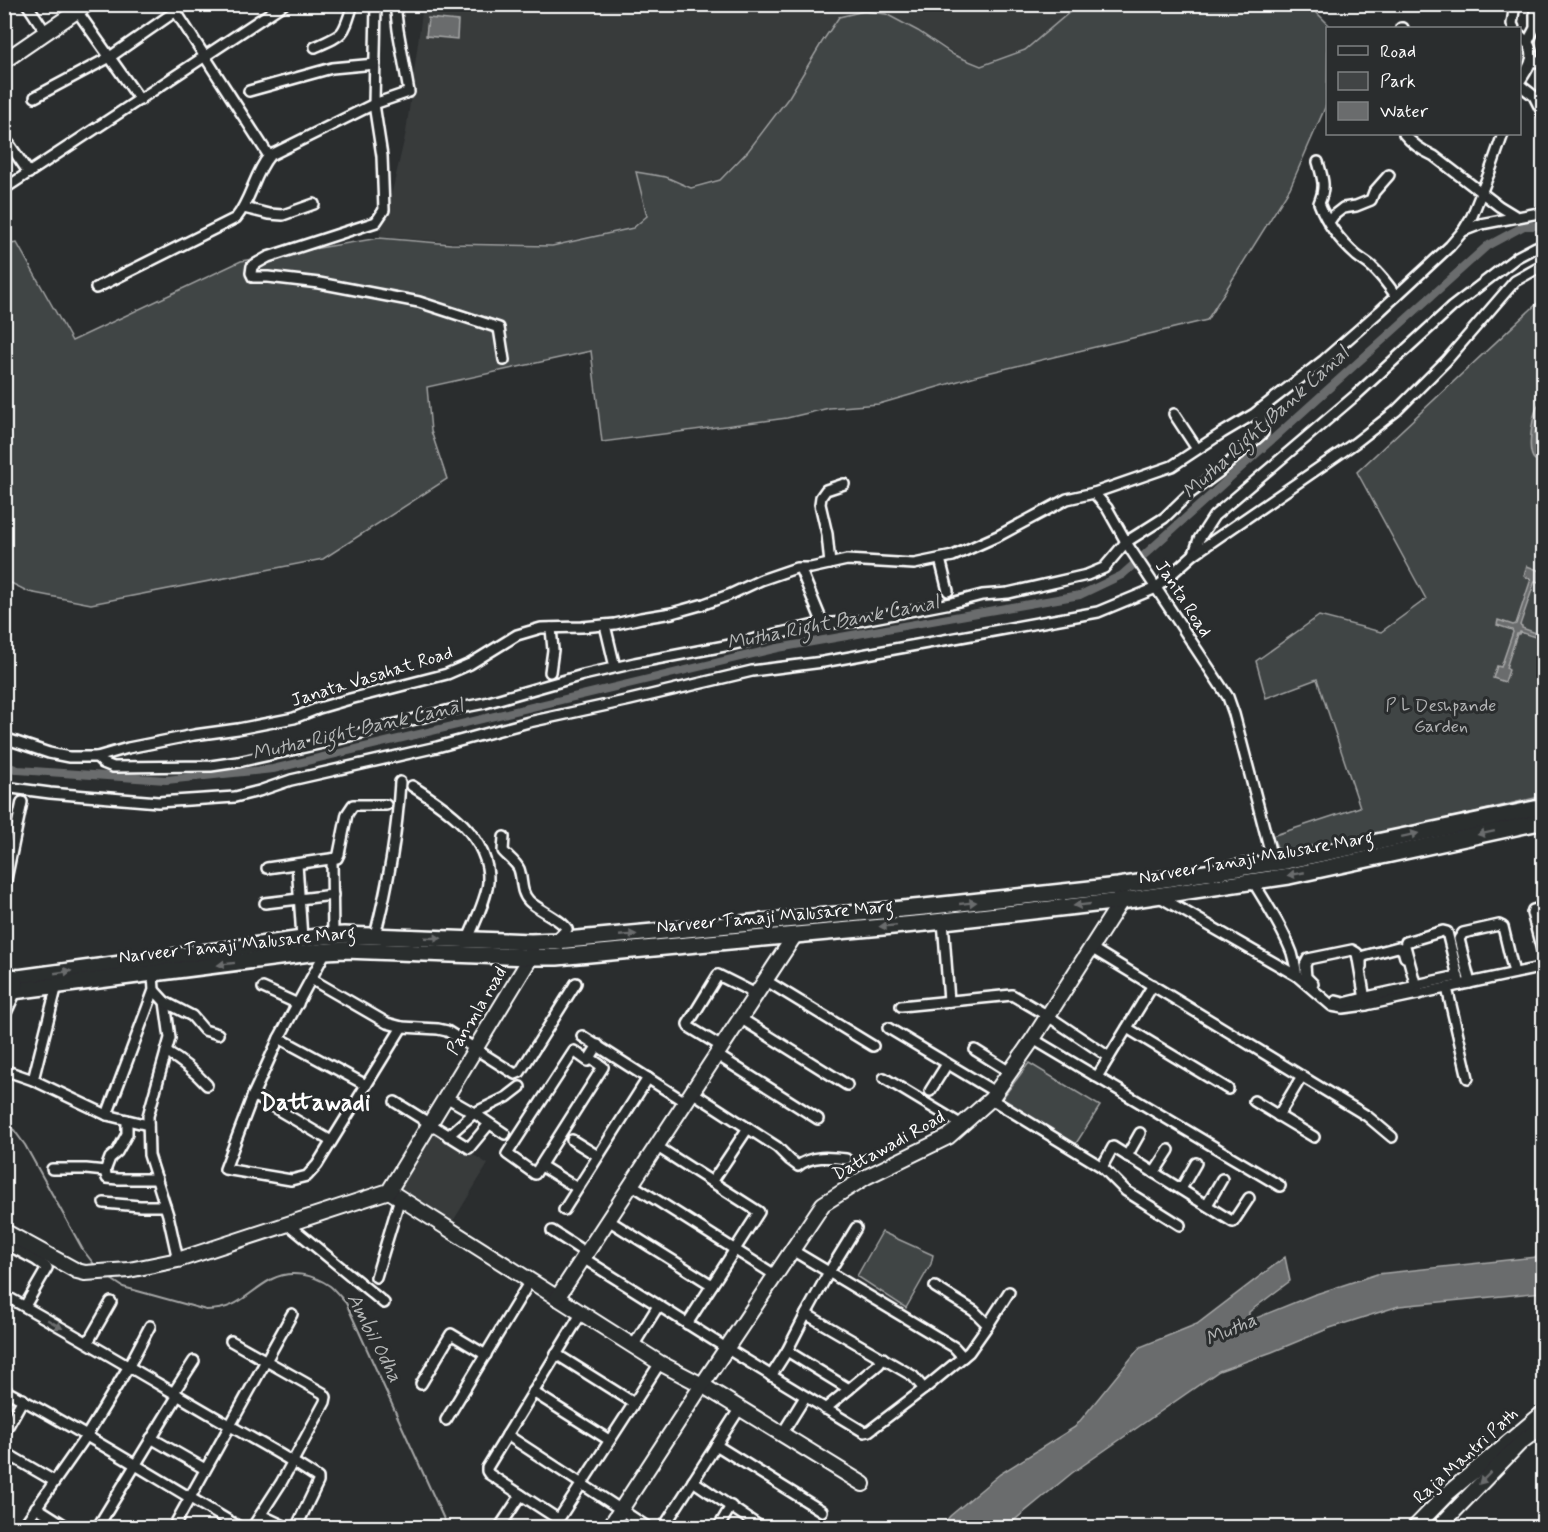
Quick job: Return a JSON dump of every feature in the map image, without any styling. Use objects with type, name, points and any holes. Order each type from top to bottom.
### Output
[{"type":"main road","name":"Narveer Tanaji Malusare Marg","points":[[9,982],[57,985],[161,968],[302,938],[333,935],[468,939],[557,957],[943,921],[1119,893],[1544,807]]},
{"type":"main road","name":"Narveer Tanaji Malusare Marg","points":[[9,982],[326,951],[531,950],[556,941],[924,908],[1119,893],[1156,895],[1289,876],[1544,821]]},
{"type":"main road","points":[[4,1010],[9,982]]},
{"type":"street","points":[[27,4],[46,33]]},
{"type":"street","points":[[35,97],[110,57],[173,8],[186,4]]},
{"type":"street","points":[[4,189],[284,4]]},
{"type":"street","points":[[315,47],[339,36],[344,31],[353,4]]},
{"type":"street","points":[[376,4],[374,104],[382,156],[384,210],[376,222],[268,257],[252,266],[251,273],[253,277],[319,283],[419,302],[499,328],[504,360]]},
{"type":"street","points":[[96,288],[236,218],[244,208],[263,164],[269,156],[374,104],[409,92],[395,4]]},
{"type":"street","points":[[1514,27],[1515,4]]},
{"type":"street","points":[[1521,81],[1532,57],[1530,47],[1523,39],[1535,28],[1535,4]]},
{"type":"street","points":[[4,61],[82,8],[110,57],[140,100]]},
{"type":"street","points":[[173,8],[269,156]]},
{"type":"street","points":[[1521,61],[1544,63]]},
{"type":"street","points":[[249,91],[332,68],[375,64]]},
{"type":"street","points":[[1521,84],[1534,96],[1544,116]]},
{"type":"street","points":[[1405,135],[1517,217]]},
{"type":"street","points":[[1464,231],[1472,216],[1503,135]]},
{"type":"street","points":[[9,144],[29,173]]},
{"type":"street","points":[[1318,162],[1324,180],[1319,203],[1329,222],[1340,239],[1357,256],[1372,266],[1396,296]]},
{"type":"street","points":[[1329,222],[1343,208],[1371,200],[1374,192],[1389,175]]},
{"type":"street","points":[[244,208],[284,215],[314,204]]},
{"type":"street","points":[[1464,231],[1481,224],[1544,212]]},
{"type":"street","name":"Janata Vasahat Road","points":[[4,738],[49,753],[69,757],[98,757],[128,748],[294,718],[350,699],[447,674],[470,664],[517,635],[541,628],[605,625],[672,613],[729,595],[761,580],[796,568],[811,568],[847,560],[914,564],[953,556],[978,546],[1067,499],[1094,493],[1172,466],[1260,409],[1324,360],[1464,231]]},
{"type":"street","points":[[1194,554],[1199,539],[1214,516],[1356,395],[1452,307],[1517,257],[1536,247],[1544,246]]},
{"type":"street","points":[[4,787],[158,802],[235,797],[291,780],[752,671],[835,660],[1098,612],[1154,585],[1194,554],[1355,443],[1396,411],[1446,362],[1515,281],[1544,267]]},
{"type":"street","points":[[98,757],[103,763],[113,767],[211,766],[238,762],[485,703],[615,667],[823,624],[858,621],[1067,580],[1104,568],[1128,544],[1164,518],[1189,494],[1219,472],[1263,433],[1260,409]]},
{"type":"street","points":[[1174,414],[1197,449]]},
{"type":"street","points":[[830,564],[821,497],[826,490],[844,484]]},
{"type":"street","points":[[1094,493],[1107,508],[1128,544]]},
{"type":"street","name":"Janta Road","points":[[1128,544],[1228,697],[1273,862]]},
{"type":"street","points":[[940,559],[948,591]]},
{"type":"street","points":[[800,568],[823,624]]},
{"type":"street","points":[[605,625],[615,667]]},
{"type":"street","points":[[550,672],[553,650],[551,628]]},
{"type":"street","points":[[375,935],[398,820],[400,782]]},
{"type":"street","points":[[412,786],[459,819],[469,830],[482,854],[488,882],[468,939]]},
{"type":"street","points":[[4,889],[22,802]]},
{"type":"street","points":[[267,868],[337,858],[347,813],[353,805],[386,805]]},
{"type":"street","points":[[504,837],[503,851],[518,868],[523,892],[527,899],[546,914],[566,925],[566,932],[556,941]]},
{"type":"street","points":[[332,860],[333,935]]},
{"type":"street","points":[[297,864],[302,938]]},
{"type":"street","points":[[1252,880],[1286,940],[1293,955],[1297,976]]},
{"type":"street","name":"Dattawadi Road","points":[[609,1527],[823,1204],[867,1177],[948,1137],[993,1096],[1033,1040],[1091,948],[1119,893]]},
{"type":"street","points":[[265,903],[333,895]]},
{"type":"street","points":[[1156,895],[1297,976],[1332,1006],[1343,1008],[1415,990],[1542,968],[1529,919]]},
{"type":"street","points":[[1543,956],[1532,914],[1533,910],[1544,907]]},
{"type":"street","points":[[943,921],[949,1001]]},
{"type":"street","points":[[1463,981],[1460,936],[1463,933],[1499,924],[1503,927],[1516,973]]},
{"type":"street","points":[[1506,924],[1516,973]]},
{"type":"street","points":[[1415,990],[1406,942],[1443,931],[1447,932],[1463,981]]},
{"type":"street","points":[[556,1298],[795,935]]},
{"type":"street","points":[[1366,1001],[1361,959],[1364,956],[1398,947],[1403,950],[1415,990]]},
{"type":"street","points":[[1091,948],[1367,1116],[1392,1137]]},
{"type":"street","name":"Panmla road","points":[[395,1195],[430,1124],[531,950]]},
{"type":"street","points":[[326,951],[279,1038],[253,1095],[225,1169],[291,1180],[307,1176],[402,1027]]},
{"type":"street","points":[[1355,951],[1366,1001],[1344,1003],[1334,1000],[1307,980],[1306,961],[1355,951]]},
{"type":"street","points":[[107,1115],[161,968]]},
{"type":"street","points":[[754,997],[750,991],[718,975],[687,1024],[719,1051],[818,1119]]},
{"type":"street","points":[[311,979],[387,1023],[402,1027],[447,1031],[515,1074],[576,983]]},
{"type":"street","points":[[765,980],[873,1046]]},
{"type":"street","points":[[1415,990],[1447,988],[1463,981]]},
{"type":"street","points":[[33,1080],[57,985]]},
{"type":"street","points":[[1097,1077],[1153,985]]},
{"type":"street","points":[[263,988],[298,1004]]},
{"type":"street","points":[[1447,988],[1468,1078]]},
{"type":"street","points":[[154,990],[165,1002],[192,1016],[204,1030],[218,1034]]},
{"type":"street","points":[[901,1006],[1012,995],[1109,1057]]},
{"type":"street","points":[[165,1002],[170,1038],[148,1116],[149,1155],[165,1206],[178,1260]]},
{"type":"street","points":[[740,1018],[848,1085]]},
{"type":"street","points":[[888,1028],[948,1064],[1102,1167],[1126,1191],[1180,1225]]},
{"type":"street","points":[[1127,1028],[1228,1089]]},
{"type":"street","points":[[582,1036],[648,1078],[748,1128],[777,1147],[798,1166],[811,1159],[827,1157],[846,1159]]},
{"type":"street","points":[[279,1038],[366,1085]]},
{"type":"street","points":[[1033,1040],[1280,1186]]},
{"type":"street","points":[[590,1058],[603,1067],[535,1174],[507,1154],[573,1051],[588,1061],[598,1045]]},
{"type":"street","points":[[975,1050],[1010,1072]]},
{"type":"street","points":[[166,1052],[181,1060],[207,1085]]},
{"type":"street","points":[[930,1091],[948,1064]]},
{"type":"street","points":[[4,1070],[33,1080],[107,1115],[148,1125]]},
{"type":"street","points":[[1278,1116],[1302,1076]]},
{"type":"street","points":[[564,1210],[648,1078]]},
{"type":"street","points":[[884,1078],[962,1125]]},
{"type":"street","points":[[448,1136],[474,1113],[507,1097],[520,1087]]},
{"type":"street","points":[[253,1095],[331,1141]]},
{"type":"street","points":[[446,1097],[505,1134]]},
{"type":"street","points":[[1254,1101],[1314,1137]]},
{"type":"street","points":[[395,1102],[469,1148],[489,1124]]},
{"type":"street","points":[[128,1120],[127,1134],[111,1158],[105,1172],[107,1178],[157,1179]]},
{"type":"street","points":[[712,1182],[748,1128]]},
{"type":"street","points":[[1127,1156],[1140,1133]]},
{"type":"street","points":[[572,1140],[598,1156]]},
{"type":"street","points":[[656,1146],[759,1212],[687,1324]]},
{"type":"street","points":[[1102,1167],[1113,1147],[1233,1222],[1249,1198]]},
{"type":"street","points":[[1155,1173],[1169,1150]]},
{"type":"street","points":[[1181,1190],[1196,1163]]},
{"type":"street","points":[[543,1167],[577,1188]]},
{"type":"street","points":[[52,1169],[86,1169],[105,1172]]},
{"type":"street","points":[[1207,1205],[1222,1179]]},
{"type":"street","points":[[631,1184],[775,1275]]},
{"type":"street","points":[[376,1277],[395,1195]]},
{"type":"street","points":[[4,1231],[77,1271],[85,1273],[129,1270],[178,1260],[288,1224],[395,1195],[660,1363],[702,1385],[863,1484]]},
{"type":"street","points":[[104,1203],[165,1206]]},
{"type":"street","points":[[608,1220],[712,1285]]},
{"type":"street","points":[[288,1224],[384,1303]]},
{"type":"street","points":[[771,1376],[856,1228]]},
{"type":"street","points":[[552,1231],[584,1256],[658,1306],[864,1432],[869,1431],[969,1352],[1009,1292]]},
{"type":"street","points":[[4,1246],[6,1244],[47,1268],[25,1306]]},
{"type":"street","points":[[792,1250],[954,1347],[963,1357]]},
{"type":"street","points":[[446,1420],[530,1281]]},
{"type":"street","points":[[935,1287],[974,1311],[988,1324]]},
{"type":"street","points":[[4,1295],[292,1460],[318,1478],[296,1527]]},
{"type":"street","points":[[88,1342],[111,1302]]},
{"type":"street","points":[[633,1346],[658,1306]]},
{"type":"street","points":[[173,1527],[292,1314]]},
{"type":"street","points":[[581,1314],[487,1468],[489,1474],[555,1523],[660,1363]]},
{"type":"street","points":[[806,1314],[913,1376],[924,1389]]},
{"type":"street","points":[[22,1527],[87,1435],[129,1366],[150,1326]]},
{"type":"street","points":[[421,1384],[451,1334],[486,1355]]},
{"type":"street","points":[[231,1341],[323,1393],[326,1397],[281,1483],[252,1527]]},
{"type":"street","points":[[787,1351],[849,1389]]},
{"type":"street","points":[[556,1354],[634,1403]]},
{"type":"street","points":[[825,1409],[879,1364],[883,1358]]},
{"type":"street","points":[[97,1527],[152,1438],[194,1361]]},
{"type":"street","points":[[4,1390],[87,1435],[241,1527]]},
{"type":"street","points":[[533,1392],[609,1440]]},
{"type":"street","points":[[782,1434],[805,1396]]},
{"type":"street","points":[[4,1433],[23,1400]]},
{"type":"street","points":[[663,1527],[740,1408]]},
{"type":"street","name":"Raja Mantri Path","points":[[1414,1527],[1447,1494],[1542,1420]]},
{"type":"street","name":"Raja Mantri Path","points":[[1438,1527],[1542,1420]]},
{"type":"street","points":[[507,1435],[649,1527]]},
{"type":"street","points":[[152,1438],[205,1469]]},
{"type":"street","points":[[716,1445],[822,1511]]},
{"type":"street","points":[[4,1452],[54,1481]]},
{"type":"street","points":[[693,1481],[762,1527]]},
{"type":"street","points":[[499,1527],[520,1495]]},
{"type":"street","points":[[718,1527],[731,1506]]},
{"type":"street","points":[[36,1507],[69,1527]]},
{"type":"street","points":[[261,1515],[289,1527]]},
{"type":"shaded area","points":[[423,5],[1080,5],[1025,49],[981,65],[955,54],[886,13],[864,9],[839,16],[821,41],[788,97],[747,150],[719,179],[691,186],[666,176],[635,171],[646,216],[632,227],[551,245],[379,237],[406,132]]},
{"type":"shaded area","points":[[435,1131],[488,1164],[452,1223],[398,1190]]},
{"type":"green space","points":[[1083,5],[1311,5],[1331,27],[1326,27],[1326,105],[1290,188],[1207,320],[979,375],[879,404],[829,408],[787,418],[602,442],[591,351],[427,387],[431,431],[447,479],[323,559],[91,604],[29,592],[5,580],[4,245],[17,243],[72,341],[241,261],[379,238],[451,244],[552,246],[633,228],[647,216],[636,172],[666,177],[691,188],[720,180],[748,151],[789,97],[839,17],[864,11],[886,14],[918,31],[954,55],[981,66],[1025,50],[1071,11]]},
{"type":"green space","name":"P L Deshpande Garden","points":[[1543,298],[1543,796],[1282,858],[1272,836],[1360,807],[1317,679],[1266,698],[1256,661],[1319,616],[1381,632],[1426,599],[1357,472]]},
{"type":"green space","points":[[1029,1063],[1100,1106],[1075,1145],[1001,1100]]},
{"type":"green space","points":[[882,1232],[933,1255],[931,1264],[906,1308],[857,1276]]},
{"type":"water","points":[[428,18],[458,21],[457,39],[426,36]]},
{"type":"water","points":[[1543,401],[1543,426],[1539,426],[1535,433],[1538,439],[1543,437],[1542,462],[1534,459],[1532,454],[1531,430],[1537,407]]},
{"type":"water","points":[[1527,566],[1543,572],[1542,583],[1535,581],[1520,625],[1536,633],[1535,637],[1520,632],[1517,634],[1506,668],[1509,670],[1505,682],[1493,678],[1497,666],[1501,667],[1513,632],[1497,625],[1498,620],[1516,624],[1531,579],[1524,576]]},
{"type":"water","name":"Mutha","points":[[1285,1257],[1290,1281],[1249,1312],[1249,1321],[1313,1295],[1377,1274],[1536,1257],[1543,1257],[1543,1292],[1399,1306],[1330,1328],[1219,1371],[1072,1473],[1006,1527],[941,1527],[950,1516],[1000,1474],[1075,1427],[1140,1347],[1197,1324]]},
{"type":"waterway","name":"Mutha Right Bank Canal","points":[[4,765],[18,770],[166,780],[273,769],[778,648],[1080,595],[1122,575],[1487,246],[1524,226],[1544,226]]},
{"type":"waterway","name":"Ambil Odha","points":[[4,1126],[14,1130],[25,1145],[83,1250],[97,1268]]},
{"type":"waterway","name":"Ambil Odha","points":[[108,1277],[123,1287],[206,1310],[235,1304],[263,1284],[287,1274],[310,1276],[330,1286],[346,1303],[448,1528]]},
{"type":"district","name":"Dattawadi","points":[[315,1103]]}]
